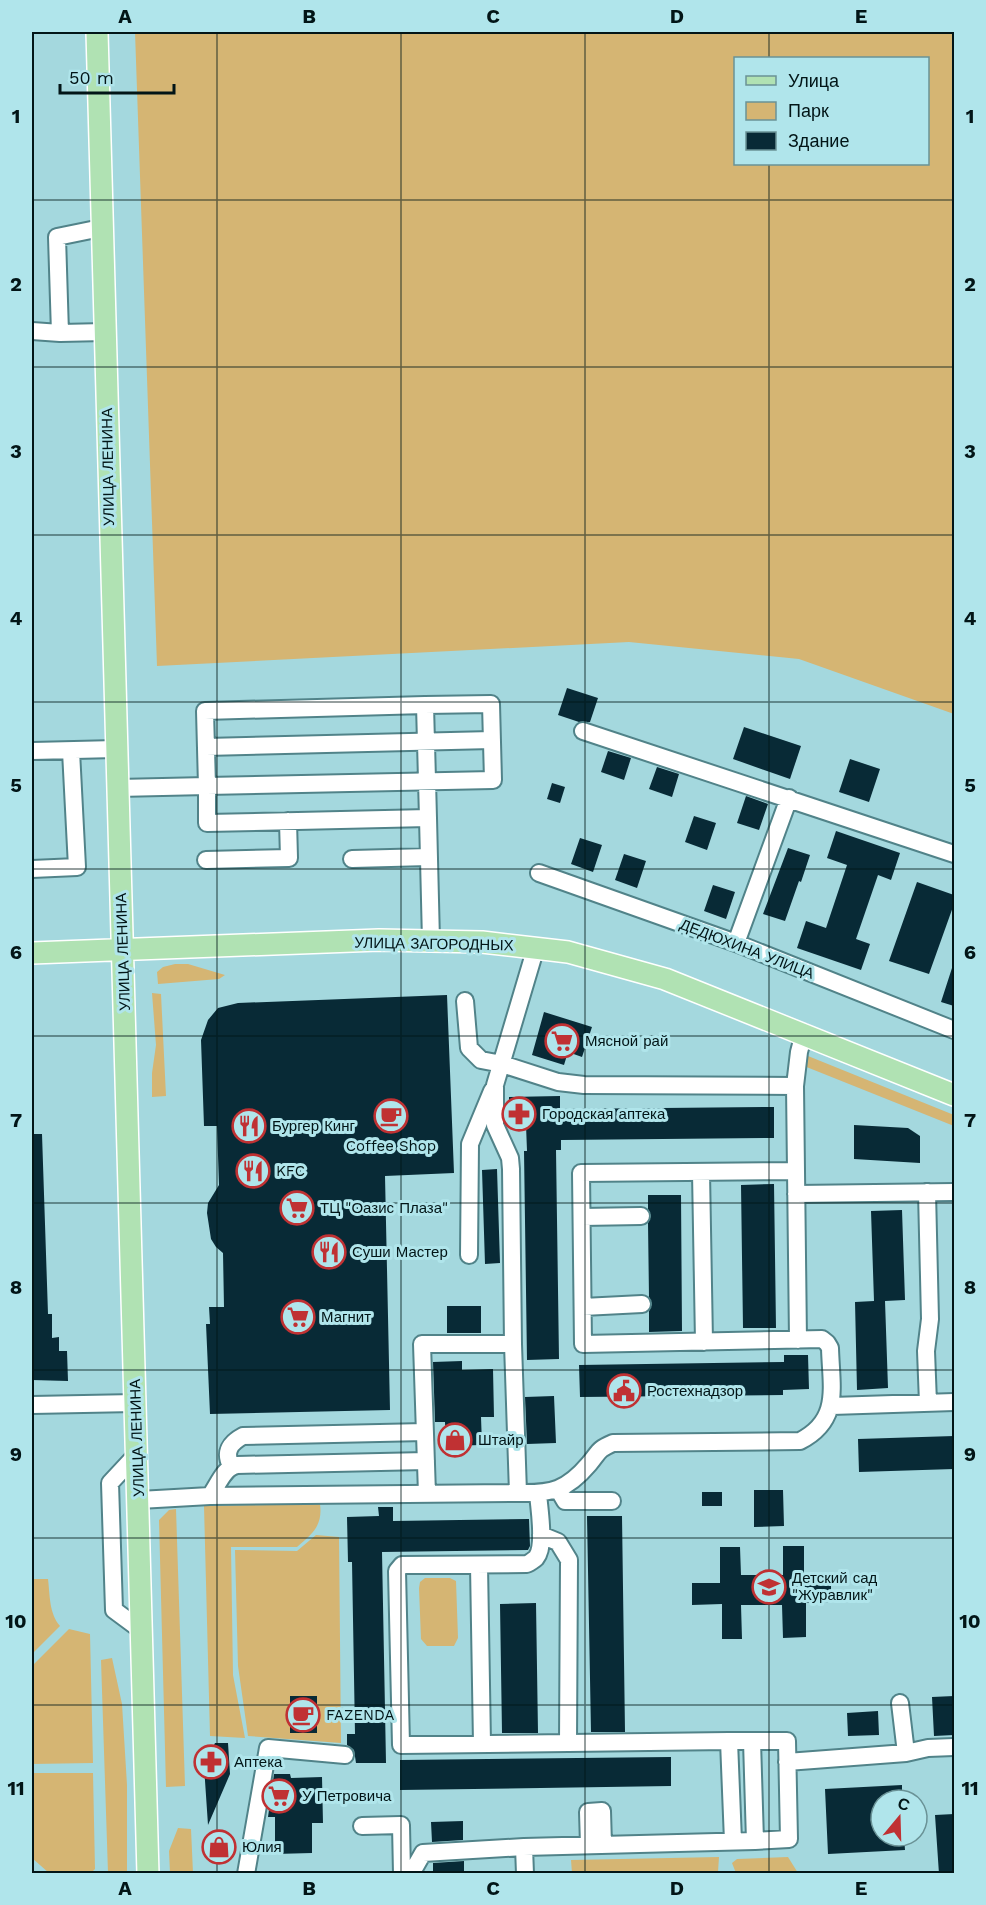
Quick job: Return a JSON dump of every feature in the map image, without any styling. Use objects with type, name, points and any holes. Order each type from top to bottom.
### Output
[{"type":"main road","name":"УЛИЦА ЛЕНИНА","points":[[97,32],[148,1874]]},
{"type":"main road","name":"УЛИЦА ЗАГОРОДНЫХ","points":[[32,953],[367,941],[482,942],[536,947],[568,952],[632,968],[675,983],[954,1095]]},
{"type":"lane","points":[[60,333],[57,237],[101,228]]},
{"type":"lane","points":[[32,331],[105,332]]},
{"type":"lane","points":[[118,788],[207,786],[427,781],[493,780],[491,704],[205,711],[207,786],[207,823],[428,818]]},
{"type":"lane","points":[[425,705],[431,941]]},
{"type":"lane","points":[[583,731],[954,855]]},
{"type":"lane","points":[[206,747],[492,741]]},
{"type":"lane","points":[[32,751],[116,749]]},
{"type":"lane","points":[[32,869],[77,867],[71,750]]},
{"type":"lane","points":[[736,943],[789,798]]},
{"type":"lane","points":[[206,860],[289,858],[288,821]]},
{"type":"lane","points":[[352,859],[429,857]]},
{"type":"lane","name":"ДЕДЮХИНА УЛИЦА","points":[[538,873],[736,943],[954,1030]]},
{"type":"lane","points":[[469,1255],[470,1144],[495,1085],[536,947]]},
{"type":"lane","points":[[465,1001],[469,1048],[481,1060],[502,1064],[558,1082],[584,1085],[795,1086]]},
{"type":"lane","points":[[798,1340],[795,1086],[804,1033]]},
{"type":"lane","points":[[495,1085],[495,1125],[510,1158],[512,1169],[513,1344],[518,1493]]},
{"type":"lane","points":[[139,1500],[210,1496],[538,1493],[558,1489],[576,1479],[599,1449],[613,1443],[800,1441],[813,1435],[820,1428],[832,1406],[830,1348],[822,1339],[583,1344],[581,1173],[796,1171]]},
{"type":"lane","points":[[701,1172],[704,1342]]},
{"type":"lane","points":[[796,1194],[954,1191]]},
{"type":"lane","points":[[927,1192],[930,1319],[926,1352],[928,1403]]},
{"type":"lane","points":[[582,1217],[641,1216]]},
{"type":"lane","points":[[583,1307],[642,1304]]},
{"type":"lane","points":[[427,1494],[422,1344],[513,1344]]},
{"type":"lane","points":[[832,1406],[954,1402]]},
{"type":"lane","points":[[32,1405],[135,1403]]},
{"type":"lane","points":[[231,1466],[227,1458],[229,1447],[243,1436],[425,1432]]},
{"type":"lane","points":[[137,1454],[111,1483],[114,1610],[141,1630]]},
{"type":"lane","points":[[231,1466],[426,1461]]},
{"type":"lane","points":[[210,1496],[231,1466]]},
{"type":"lane","points":[[558,1489],[565,1501],[612,1501]]},
{"type":"lane","points":[[411,1874],[423,1853],[524,1847],[789,1839],[787,1741],[401,1745],[397,1571],[402,1565],[527,1564],[536,1558],[540,1549],[538,1493]]},
{"type":"lane","points":[[541,1535],[558,1542],[569,1560],[568,1743]]},
{"type":"lane","points":[[479,1565],[482,1744]]},
{"type":"lane","points":[[900,1703],[906,1753]]},
{"type":"lane","points":[[729,1741],[733,1841]]},
{"type":"lane","points":[[752,1741],[755,1841]]},
{"type":"lane","points":[[787,1762],[954,1747]]},
{"type":"lane","points":[[246,1874],[268,1748],[345,1755]]},
{"type":"lane","points":[[362,1826],[400,1825],[402,1874]]},
{"type":"lane","points":[[524,1847],[525,1874]]},
{"type":"green space","points":[[135,32],[954,32],[954,714],[799,659],[629,642],[157,666]]},
{"type":"green space","points":[[188,964],[225,975],[219,979],[158,984],[157,972],[163,967]]},
{"type":"green space","points":[[152,993],[161,994],[166,1096],[152,1097],[152,1073],[156,1045]]},
{"type":"green space","points":[[808,1056],[954,1115],[954,1126],[804,1066],[803,1058]]},
{"type":"green space","points":[[320,1504],[318,1524],[297,1547],[231,1547],[233,1675],[245,1738],[210,1736],[204,1506]]},
{"type":"green space","points":[[176,1509],[185,1786],[166,1787],[159,1520],[169,1510]]},
{"type":"green space","points":[[316,1535],[339,1537],[341,1743],[248,1736],[238,1666],[235,1550],[297,1551]]},
{"type":"green space","points":[[425,1578],[450,1578],[456,1581],[458,1638],[454,1646],[427,1646],[421,1639],[419,1588],[420,1582]]},
{"type":"green space","points":[[32,1579],[48,1579],[52,1610],[60,1626],[32,1654]]},
{"type":"green space","points":[[69,1629],[90,1634],[93,1763],[32,1764],[32,1666]]},
{"type":"green space","points":[[112,1658],[122,1704],[127,1785],[127,1873],[108,1873],[101,1660]]},
{"type":"green space","points":[[32,1773],[93,1773],[95,1869],[91,1873],[49,1873],[32,1858]]},
{"type":"green space","points":[[178,1828],[191,1829],[193,1873],[170,1873],[169,1851]]},
{"type":"green space","points":[[719,1857],[718,1872],[713,1873],[572,1873],[571,1860]]},
{"type":"green space","points":[[788,1857],[798,1873],[736,1873],[732,1863],[737,1859]]},
{"type":"building","points":[[567,688],[598,698],[590,722],[579,722],[558,715]]},
{"type":"building","points":[[744,727],[801,746],[790,779],[733,759]]},
{"type":"building","points":[[608,751],[631,758],[624,780],[601,772]]},
{"type":"building","points":[[850,759],[880,769],[869,802],[839,792]]},
{"type":"building","points":[[657,767],[679,774],[672,797],[649,789]]},
{"type":"building","points":[[552,783],[565,787],[560,803],[547,799]]},
{"type":"building","points":[[746,796],[768,804],[759,830],[737,823]]},
{"type":"building","points":[[694,816],[716,823],[707,850],[685,842]]},
{"type":"building","points":[[836,831],[900,853],[891,880],[878,875],[856,939],[870,944],[861,970],[797,948],[806,921],[826,928],[847,865],[827,858]]},
{"type":"building","points":[[580,838],[602,845],[593,872],[571,864]]},
{"type":"building","points":[[788,848],[810,855],[785,921],[763,914]]},
{"type":"building","points":[[624,854],[646,861],[637,888],[615,880]]},
{"type":"building","points":[[917,882],[954,895],[954,904],[929,974],[889,961]]},
{"type":"building","points":[[713,885],[735,892],[726,919],[704,911]]},
{"type":"building","points":[[952,968],[954,968],[954,1006],[941,1002]]},
{"type":"building","name":"ТЦ \"Оазис Плаза\"","points":[[447,995],[454,1173],[385,1176],[390,1410],[210,1414],[206,1324],[210,1324],[209,1307],[224,1307],[223,1253],[211,1239],[207,1213],[208,1203],[219,1185],[217,1126],[204,1126],[201,1040],[208,1020],[218,1008],[238,1003]]},
{"type":"building","name":"Мясной рай","points":[[544,1012],[592,1027],[582,1057],[568,1052],[564,1065],[532,1055]]},
{"type":"building","points":[[560,1096],[560,1109],[774,1107],[774,1138],[561,1140],[561,1150],[556,1150],[559,1359],[527,1360],[524,1151],[527,1151],[526,1125],[509,1125],[509,1097]]},
{"type":"building","points":[[854,1125],[908,1128],[920,1136],[920,1163],[854,1159]]},
{"type":"building","points":[[32,1134],[42,1134],[48,1314],[52,1314],[52,1338],[59,1337],[59,1351],[67,1351],[68,1381],[32,1380]]},
{"type":"building","points":[[497,1169],[500,1263],[485,1264],[482,1170]]},
{"type":"building","points":[[774,1184],[776,1328],[743,1328],[741,1185]]},
{"type":"building","points":[[648,1195],[681,1195],[682,1331],[649,1332],[649,1311],[652,1304],[649,1297],[648,1223],[651,1216],[648,1209]]},
{"type":"building","points":[[902,1210],[905,1300],[885,1301],[888,1388],[857,1390],[855,1302],[874,1301],[871,1211]]},
{"type":"building","points":[[447,1306],[481,1306],[481,1333],[447,1333]]},
{"type":"building","points":[[784,1355],[808,1355],[809,1389],[783,1390],[783,1395],[580,1397],[579,1365],[784,1362]]},
{"type":"building","points":[[462,1361],[462,1370],[493,1369],[494,1417],[481,1417],[482,1445],[446,1446],[445,1422],[435,1422],[433,1362]]},
{"type":"building","points":[[554,1396],[556,1443],[527,1444],[525,1397]]},
{"type":"building","points":[[954,1436],[954,1469],[859,1472],[858,1439]]},
{"type":"building","points":[[754,1490],[783,1490],[784,1526],[754,1527]]},
{"type":"building","points":[[702,1492],[722,1492],[722,1506],[702,1506]]},
{"type":"building","points":[[378,1507],[393,1507],[393,1521],[529,1519],[530,1546],[528,1550],[382,1552],[386,1763],[356,1763],[354,1750],[347,1745],[347,1734],[355,1734],[352,1562],[348,1562],[347,1517],[379,1516]]},
{"type":"building","points":[[587,1516],[622,1516],[625,1732],[591,1732]]},
{"type":"building","points":[[783,1546],[804,1546],[804,1578],[831,1578],[831,1602],[806,1603],[806,1637],[783,1638],[782,1605],[741,1605],[742,1639],[722,1639],[722,1604],[692,1605],[692,1583],[720,1583],[720,1547],[740,1547],[741,1575],[783,1575]]},
{"type":"building","points":[[536,1603],[538,1733],[502,1733],[500,1604]]},
{"type":"building","name":"FAZENDA","points":[[290,1696],[317,1696],[317,1733],[290,1733]]},
{"type":"building","points":[[954,1696],[954,1735],[934,1736],[932,1697]]},
{"type":"building","points":[[878,1711],[879,1735],[848,1736],[847,1713]]},
{"type":"building","points":[[215,1743],[228,1743],[230,1774],[208,1825],[204,1766]]},
{"type":"building","points":[[671,1757],[671,1786],[400,1790],[400,1760]]},
{"type":"building","points":[[274,1774],[290,1774],[291,1778],[322,1777],[323,1823],[312,1823],[312,1853],[275,1854],[275,1817],[268,1817]]},
{"type":"building","points":[[902,1785],[902,1788],[869,1788],[869,1848],[905,1848],[905,1850],[828,1854],[825,1789]]},
{"type":"building","points":[[954,1814],[954,1874],[939,1874],[935,1815]]},
{"type":"building","points":[[463,1821],[463,1840],[432,1842],[431,1822]]},
{"type":"building","points":[[464,1861],[464,1874],[433,1874],[433,1863]]},
{"type":"place","name":"Мясной рай","points":[[562,1041]]},
{"type":"place","name":"Городская аптека","points":[[519,1114]]},
{"type":"place","name":"Coffee Shop","points":[[391,1116]]},
{"type":"place","name":"Бургер Кинг","points":[[249,1126]]},
{"type":"place","name":"KFC","points":[[253,1171]]},
{"type":"place","name":"ТЦ \"Оазис Плаза\"","points":[[297,1208]]},
{"type":"place","name":"Суши Мастер","points":[[329,1252]]},
{"type":"place","name":"Магнит","points":[[298,1317]]},
{"type":"place","name":"Ростехнадзор","points":[[624,1391]]},
{"type":"place","name":"Штайр","points":[[455,1440]]},
{"type":"place","name":"Детский сад \"Журавлик\"","points":[[769,1587]]},
{"type":"place","name":"FAZENDA","points":[[303,1715]]},
{"type":"place","name":"Аптека","points":[[211,1762]]},
{"type":"place","name":"У Петровича","points":[[279,1796]]},
{"type":"place","name":"Юлия","points":[[219,1847]]}]
